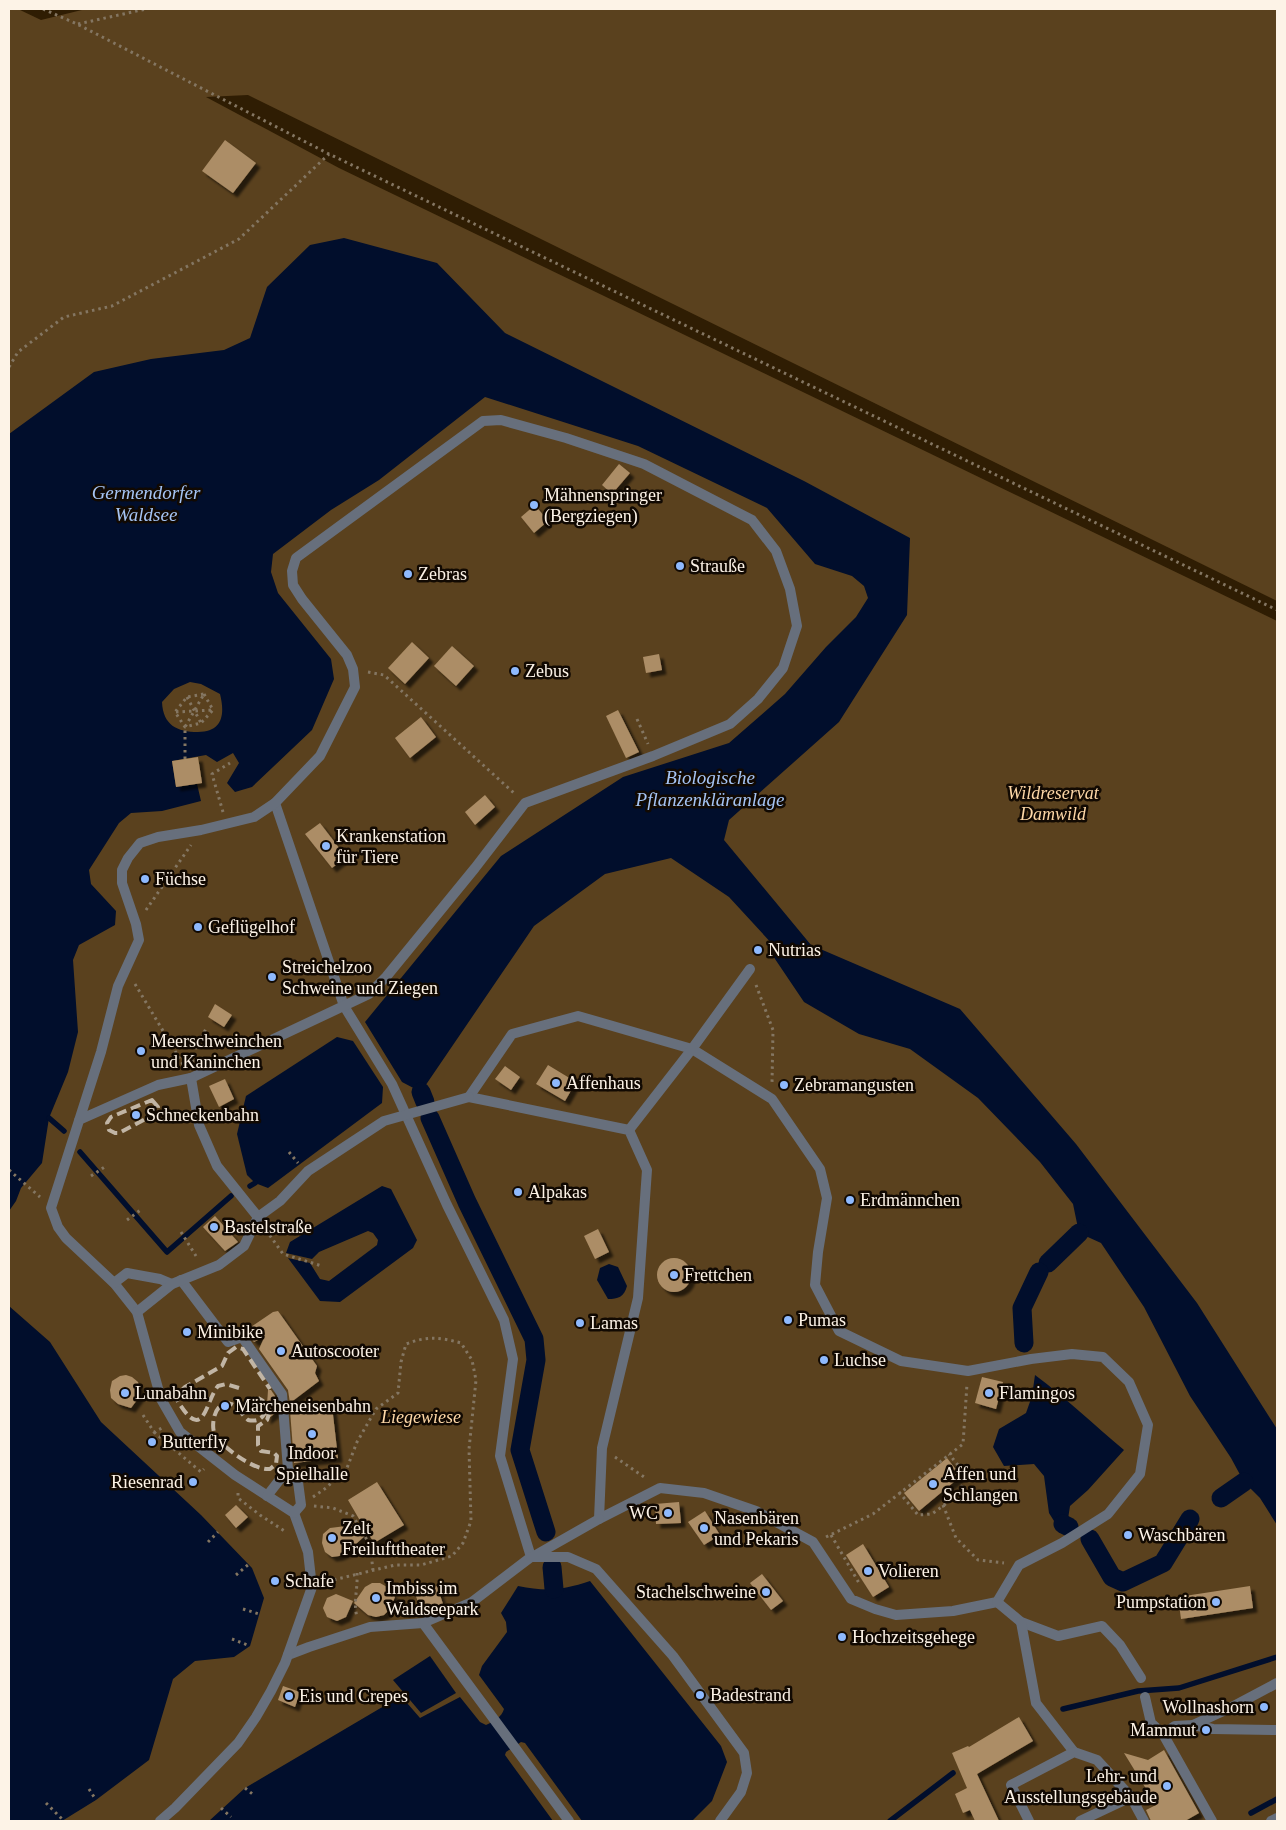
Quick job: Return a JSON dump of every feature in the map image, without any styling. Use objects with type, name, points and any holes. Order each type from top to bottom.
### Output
[{"type":"lane","points":[[79,1120],[158,1085],[191,1078],[369,994],[386,977],[475,868],[525,803],[653,756],[730,724],[758,698],[783,668],[797,626],[790,589],[776,551],[752,520],[644,464],[566,438],[502,420],[483,421],[296,558],[292,571],[294,585],[302,599],[348,655],[353,669],[355,687],[320,756],[275,802],[254,817],[201,830],[158,836],[140,844],[128,858],[122,870],[122,883],[136,924],[139,940],[118,986],[102,1052],[79,1120],[51,1208],[58,1227],[66,1238],[114,1283],[137,1312],[161,1399],[180,1432],[235,1475],[267,1496],[298,1509]]},
{"type":"lane","points":[[275,802],[344,1006],[392,1084],[447,1205],[504,1320],[513,1359],[500,1456],[531,1557]]},
{"type":"lane","points":[[629,1130],[750,970]]},
{"type":"lane","points":[[288,1656],[309,1646],[370,1627],[423,1623],[472,1602],[531,1557],[660,1488],[704,1493],[713,1496],[756,1512],[813,1542],[851,1599],[875,1609],[896,1615],[953,1611],[997,1602],[1019,1564],[1062,1543],[1108,1514],[1140,1474],[1148,1425],[1129,1382],[1103,1357],[1072,1354],[968,1371],[901,1361],[839,1331],[815,1285],[818,1252],[827,1198],[820,1169],[772,1099],[692,1049],[578,1016],[512,1034],[469,1097]]},
{"type":"lane","points":[[191,1078],[199,1125],[217,1166],[258,1217]]},
{"type":"lane","points":[[137,1312],[177,1282],[219,1265],[244,1246],[258,1217],[280,1202],[308,1171],[384,1121],[469,1097],[629,1130]]},
{"type":"lane","points":[[599,1519],[602,1448],[638,1298],[647,1170],[629,1130]]},
{"type":"lane","points":[[114,1283],[127,1273],[177,1282],[228,1342],[242,1337],[282,1394],[288,1469],[298,1482],[298,1509],[308,1552],[312,1585],[288,1656],[256,1717],[238,1743],[160,1821]]},
{"type":"lane","points":[[267,1496],[288,1469]]},
{"type":"lane","points":[[531,1557],[568,1557],[596,1569],[673,1656],[744,1754],[747,1773],[741,1792],[720,1821]]},
{"type":"lane","points":[[997,1602],[1021,1622],[1058,1636],[1102,1626],[1120,1645],[1141,1678]]},
{"type":"lane","points":[[1021,1622],[1036,1703],[1074,1752],[1097,1760],[1131,1797],[1144,1821]]},
{"type":"lane","points":[[423,1623],[569,1821]]},
{"type":"lane","points":[[1192,1725],[1232,1707],[1277,1683]]},
{"type":"lane","points":[[1145,1697],[1151,1723],[1163,1734],[1212,1821]]},
{"type":"lane","points":[[1163,1734],[1175,1726],[1192,1725],[1213,1729],[1277,1730]]},
{"type":"lane","points":[[1029,1821],[1011,1785],[1074,1752]]},
{"type":"lane","points":[[1080,1821],[1131,1797]]},
{"type":"lane","points":[[1271,1821],[1277,1818]]},
{"type":"path","points":[[44,9],[77,24],[329,154],[1277,610]]},
{"type":"path","points":[[77,24],[146,9]]},
{"type":"path","points":[[9,367],[18,352],[64,317],[112,306],[238,239],[329,154]]},
{"type":"path","points":[[353,669],[384,675],[525,803]]},
{"type":"path","points":[[175,712],[187,697],[204,694]]},
{"type":"path","points":[[204,694],[213,710]]},
{"type":"path","points":[[184,726],[204,694]]},
{"type":"path","points":[[187,697],[201,723]]},
{"type":"path","points":[[175,712],[213,710]]},
{"type":"path","points":[[184,726],[201,723],[213,710]]},
{"type":"path","points":[[175,712],[184,726],[185,759]]},
{"type":"path","points":[[637,719],[653,756]]},
{"type":"path","points":[[226,824],[212,774],[230,763]]},
{"type":"path","points":[[136,924],[201,830]]},
{"type":"path","points":[[126,970],[191,1078]]},
{"type":"path","points":[[750,970],[773,1030],[772,1099]]},
{"type":"path","points":[[191,1078],[196,1047],[207,1027]]},
{"type":"path","points":[[288,1152],[302,1168]]},
{"type":"path","points":[[91,1176],[106,1166]]},
{"type":"path","points":[[9,1170],[30,1187]]},
{"type":"path","points":[[127,1220],[142,1209]]},
{"type":"path","points":[[258,1217],[282,1254],[322,1266]]},
{"type":"path","points":[[181,1232],[196,1256]]},
{"type":"path","points":[[298,1509],[326,1488],[347,1468],[357,1442],[376,1409],[398,1393],[401,1362],[406,1344],[422,1338],[444,1338],[461,1343],[472,1360],[476,1380],[469,1449],[471,1521],[463,1543],[452,1556],[421,1565],[395,1565],[312,1585]]},
{"type":"path","points":[[813,1542],[873,1514],[963,1444],[968,1371]]},
{"type":"path","points":[[143,1415],[154,1432],[173,1422]]},
{"type":"path","points":[[602,1448],[660,1488]]},
{"type":"path","points":[[899,1492],[918,1515],[932,1514],[944,1506],[959,1494],[966,1475],[949,1454]]},
{"type":"path","points":[[235,1475],[238,1498],[284,1531],[304,1540]]},
{"type":"path","points":[[944,1506],[956,1538],[978,1560],[1019,1564]]},
{"type":"path","points":[[298,1509],[333,1508],[352,1516],[370,1545],[373,1570]]},
{"type":"path","points":[[208,1542],[218,1532]]},
{"type":"path","points":[[831,1535],[860,1584]]},
{"type":"path","points":[[236,1575],[249,1564]]},
{"type":"path","points":[[357,1573],[358,1584],[354,1606],[362,1630]]},
{"type":"path","points":[[243,1609],[259,1614]]},
{"type":"path","points":[[232,1639],[250,1646]]},
{"type":"path","points":[[245,1788],[255,1796]]},
{"type":"path","points":[[89,1789],[96,1800]]},
{"type":"path","points":[[46,1802],[64,1820]]},
{"type":"path","points":[[222,1808],[231,1817]]},
{"type":"green space","points":[[9,9],[18,9],[41,20],[86,9],[1277,9],[1277,601],[248,95],[206,97],[339,168],[1277,621],[1277,1821],[9,1821]]},
{"type":"water","name":"Germendorfer Waldsee","points":[[344,238],[437,263],[505,333],[804,481],[910,538],[907,615],[839,722],[729,820],[724,840],[811,945],[960,1009],[1076,1144],[1197,1303],[1277,1429],[1277,1525],[1260,1498],[1244,1482],[1231,1458],[1190,1396],[1144,1307],[1101,1243],[1079,1233],[1073,1204],[1040,1162],[978,1098],[910,1049],[859,1034],[804,1002],[773,956],[774,946],[729,897],[671,858],[605,874],[534,926],[421,1092],[402,1082],[365,1022],[501,856],[623,777],[729,743],[785,694],[826,647],[856,617],[868,598],[864,586],[852,576],[815,564],[767,508],[638,446],[485,397],[379,480],[331,510],[273,554],[271,572],[278,593],[331,659],[334,679],[312,730],[252,787],[235,792],[227,783],[239,763],[233,753],[217,762],[206,755],[172,761],[176,787],[197,784],[201,801],[162,811],[131,813],[119,823],[89,870],[91,884],[116,911],[115,925],[79,945],[73,960],[78,1032],[68,1072],[49,1118],[42,1163],[21,1188],[16,1201],[9,1211],[9,434],[94,372],[151,359],[224,350],[250,338],[267,287],[310,245]],"holes":[[[190,682],[201,684],[220,694],[222,701],[220,721],[213,729],[198,732],[184,731],[172,726],[165,716],[162,702],[174,689]]]},
{"type":"water","points":[[337,1037],[353,1041],[383,1087],[382,1103],[268,1188],[255,1183],[247,1175],[237,1134],[246,1096]]},
{"type":"water","points":[[382,1186],[391,1189],[417,1240],[413,1248],[340,1302],[320,1301],[288,1258],[310,1263],[320,1279],[329,1281],[377,1245],[378,1240],[373,1233],[368,1231],[319,1252],[312,1259],[286,1253],[290,1242]]},
{"type":"water","points":[[609,1264],[618,1267],[627,1286],[624,1293],[615,1299],[608,1299],[597,1280],[600,1268]]},
{"type":"water","points":[[9,1306],[50,1342],[101,1422],[201,1515],[252,1568],[264,1598],[250,1646],[234,1657],[195,1661],[173,1679],[149,1760],[96,1800],[62,1821],[9,1821]]},
{"type":"water","points":[[1035,1375],[1124,1450],[1088,1490],[1070,1506],[1068,1519],[1063,1524],[1054,1521],[1049,1513],[1044,1476],[1034,1464],[1004,1466],[993,1447],[999,1429],[1026,1413],[1032,1396]]},
{"type":"water","points":[[590,1581],[721,1746],[727,1762],[712,1801],[692,1821],[582,1821],[525,1743],[521,1742],[506,1752],[505,1755],[553,1821],[209,1821],[245,1788],[401,1696],[420,1718],[460,1697],[480,1722],[486,1725],[494,1721],[504,1709],[479,1675],[482,1666],[507,1632],[506,1622],[501,1613],[518,1586],[555,1589]]},
{"type":"water","points":[[430,1656],[456,1693],[421,1713],[393,1680]]},
{"type":"building","points":[[225,140],[256,163],[233,193],[202,171]]},
{"type":"building","points":[[619,464],[630,473],[612,494],[602,485]]},
{"type":"building","points":[[535,505],[548,521],[534,533],[521,517]]},
{"type":"building","points":[[412,642],[429,658],[405,684],[388,668]]},
{"type":"building","points":[[452,646],[474,666],[456,686],[434,666]]},
{"type":"building","points":[[659,654],[662,670],[646,673],[643,657]]},
{"type":"building","points":[[618,710],[639,752],[626,758],[606,716]]},
{"type":"building","points":[[421,717],[436,737],[410,758],[395,738]]},
{"type":"building","points":[[198,757],[202,783],[176,787],[172,761]]},
{"type":"building","points":[[485,795],[495,807],[475,825],[465,812]]},
{"type":"building","name":"Krankenstation für Tiere","points":[[320,823],[346,857],[332,868],[305,834]]},
{"type":"building","points":[[215,1004],[232,1015],[224,1027],[208,1017]]},
{"type":"building","name":"Affenhaus","points":[[548,1065],[576,1082],[565,1101],[536,1084]]},
{"type":"building","points":[[505,1066],[520,1077],[511,1090],[495,1079]]},
{"type":"building","points":[[225,1079],[234,1099],[219,1107],[209,1086]]},
{"type":"building","points":[[215,1216],[238,1242],[225,1251],[203,1227]]},
{"type":"building","points":[[598,1229],[609,1252],[595,1259],[584,1236]]},
{"type":"building","name":"Frettchen","points":[[674,1258],[686,1263],[691,1275],[686,1287],[674,1292],[662,1287],[657,1275],[662,1263]]},
{"type":"building","name":"Autoscooter","points":[[278,1311],[317,1366],[315,1373],[319,1381],[290,1403],[288,1390],[259,1349],[265,1336],[254,1342],[245,1331],[273,1312]]},
{"type":"building","name":"Lunabahn","points":[[126,1375],[138,1382],[140,1390],[140,1396],[131,1408],[118,1404],[111,1398],[112,1381]]},
{"type":"building","name":"Flamingos","points":[[982,1377],[1003,1382],[996,1409],[975,1403]]},
{"type":"building","points":[[268,1390],[271,1390],[275,1396],[277,1412],[266,1420]]},
{"type":"building","name":"Indoor Spielhalle","points":[[332,1406],[338,1458],[294,1463],[290,1410]]},
{"type":"building","name":"Affen und Schlangen","points":[[947,1458],[961,1476],[919,1511],[904,1493]]},
{"type":"building","points":[[377,1482],[404,1525],[374,1543],[368,1533],[346,1553],[332,1557],[325,1552],[322,1543],[323,1534],[330,1528],[362,1524],[348,1500]]},
{"type":"building","name":"WC","points":[[679,1502],[681,1523],[656,1524],[655,1504]]},
{"type":"building","points":[[236,1505],[248,1517],[236,1528],[225,1515]]},
{"type":"building","name":"Nasenbären und Pekaris","points":[[705,1511],[720,1535],[704,1545],[688,1522]]},
{"type":"building","name":"Volieren","points":[[863,1544],[889,1587],[873,1597],[846,1555]]},
{"type":"building","name":"Stachelschweine","points":[[762,1574],[783,1601],[771,1610],[750,1583]]},
{"type":"building","name":"Imbiss im Waldseepark","points":[[372,1583],[380,1583],[387,1587],[395,1597],[390,1609],[384,1615],[376,1617],[368,1615],[354,1603],[365,1587]]},
{"type":"building","points":[[437,1586],[444,1607],[422,1615],[415,1593]]},
{"type":"building","name":"Pumpstation","points":[[1250,1586],[1253,1608],[1181,1619],[1178,1597]]},
{"type":"building","points":[[336,1594],[353,1601],[346,1617],[337,1621],[327,1617],[323,1608],[327,1598]]},
{"type":"building","name":"Eis und Crepes","points":[[283,1686],[300,1692],[295,1707],[278,1700]]},
{"type":"building","points":[[1019,1717],[1033,1741],[977,1774],[999,1821],[975,1821],[970,1810],[963,1813],[955,1794],[967,1788],[952,1753],[969,1747]]},
{"type":"building","name":"Lehr- und Ausstellungsgebäude","points":[[1164,1750],[1199,1813],[1185,1821],[1151,1821],[1146,1810],[1156,1805],[1124,1753],[1148,1760]]},
{"type":"waterway","points":[[421,1092],[425,1102]]},
{"type":"waterway","points":[[49,1118],[64,1131]]},
{"type":"waterway","points":[[430,1118],[467,1202],[534,1339],[536,1360],[520,1450],[546,1532]]},
{"type":"waterway","points":[[80,1152],[167,1252],[231,1196]]},
{"type":"waterway","points":[[250,1186],[255,1183]]},
{"type":"waterway","points":[[1048,1263],[1079,1233]]},
{"type":"waterway","points":[[1024,1343],[1022,1308],[1039,1272]]},
{"type":"waterway","points":[[1221,1498],[1244,1482]]},
{"type":"waterway","points":[[1090,1539],[1112,1577],[1123,1582],[1163,1563],[1190,1519]]},
{"type":"waterway","points":[[1063,1524],[1069,1527]]},
{"type":"waterway","points":[[552,1567],[554,1589]]},
{"type":"waterway","points":[[1063,1709],[1138,1691],[1179,1688],[1277,1657]]},
{"type":"waterway","points":[[890,1821],[953,1773]]},
{"type":"waterway","points":[[1251,1813],[1277,1799]]},
{"type":"railway","points":[[152,1100],[158,1107],[157,1113],[119,1133],[109,1130],[107,1123],[111,1117],[152,1100]]},
{"type":"railway","points":[[239,1388],[226,1384],[218,1386],[203,1416],[198,1420],[193,1419],[186,1413],[177,1400],[177,1395],[185,1387],[222,1366],[228,1353],[236,1347],[243,1349],[270,1389]]},
{"type":"railway","points":[[258,1398],[263,1401],[266,1410],[261,1418],[254,1421],[248,1420],[231,1404],[221,1405],[215,1414],[213,1425],[215,1435],[225,1446],[248,1463],[264,1469],[270,1469],[276,1464],[277,1456],[274,1453],[261,1451],[258,1445],[258,1426],[267,1420],[269,1414]]},
{"type":"place","name":"Mähnenspringer (Bergziegen)","points":[[534,505]]},
{"type":"place","name":"Strauße","points":[[680,566]]},
{"type":"place","name":"Zebras","points":[[408,574]]},
{"type":"place","name":"Zebus","points":[[515,671]]},
{"type":"place","name":"Krankenstation für Tiere","points":[[326,846]]},
{"type":"place","name":"Füchse","points":[[145,879]]},
{"type":"place","name":"Geflügelhof","points":[[198,927]]},
{"type":"place","name":"Nutrias","points":[[758,950]]},
{"type":"place","name":"Streichelzoo Schweine und Ziegen","points":[[272,977]]},
{"type":"place","name":"Meerschweinchen und Kaninchen","points":[[141,1051]]},
{"type":"place","name":"Affenhaus","points":[[556,1083]]},
{"type":"place","name":"Zebramangusten","points":[[784,1085]]},
{"type":"place","name":"Schneckenbahn","points":[[136,1115]]},
{"type":"place","name":"Alpakas","points":[[518,1192]]},
{"type":"place","name":"Erdmännchen","points":[[850,1200]]},
{"type":"place","name":"Bastelstraße","points":[[214,1227]]},
{"type":"place","name":"Frettchen","points":[[674,1275]]},
{"type":"place","name":"Pumas","points":[[788,1320]]},
{"type":"place","name":"Lamas","points":[[580,1323]]},
{"type":"place","name":"Minibike","points":[[187,1332]]},
{"type":"place","name":"Autoscooter","points":[[281,1351]]},
{"type":"place","name":"Luchse","points":[[824,1360]]},
{"type":"place","name":"Lunabahn","points":[[125,1393]]},
{"type":"place","name":"Flamingos","points":[[989,1393]]},
{"type":"place","name":"Märcheneisenbahn","points":[[225,1406]]},
{"type":"place","name":"Indoor Spielhalle","points":[[312,1434]]},
{"type":"place","name":"Butterfly","points":[[152,1442]]},
{"type":"place","name":"Riesenrad","points":[[193,1482]]},
{"type":"place","name":"Affen und Schlangen","points":[[933,1484]]},
{"type":"place","name":"WC","points":[[668,1513]]},
{"type":"place","name":"Nasenbären und Pekaris","points":[[704,1528]]},
{"type":"place","name":"Waschbären","points":[[1128,1535]]},
{"type":"place","name":"Zelt Freilufttheater","points":[[332,1538]]},
{"type":"place","name":"Volieren","points":[[868,1571]]},
{"type":"place","name":"Schafe","points":[[275,1581]]},
{"type":"place","name":"Stachelschweine","points":[[766,1592]]},
{"type":"place","name":"Imbiss im Waldseepark","points":[[376,1598]]},
{"type":"place","name":"Pumpstation","points":[[1216,1602]]},
{"type":"place","name":"Hochzeitsgehege","points":[[842,1637]]},
{"type":"place","name":"Badestrand","points":[[700,1695]]},
{"type":"place","name":"Eis und Crepes","points":[[289,1696]]},
{"type":"place","name":"Wollnashorn","points":[[1264,1707]]},
{"type":"place","name":"Mammut","points":[[1206,1730]]},
{"type":"place","name":"Lehr- und Ausstellungsgebäude","points":[[1167,1786]]},
{"type":"water label","name":"Biologische Pflanzenkläranlage","points":[[710,788]]},
{"type":"park label","name":"Wildreservat Damwild","points":[[1053,803]]},
{"type":"park label","name":"Liegewiese","points":[[421,1417]]}]
